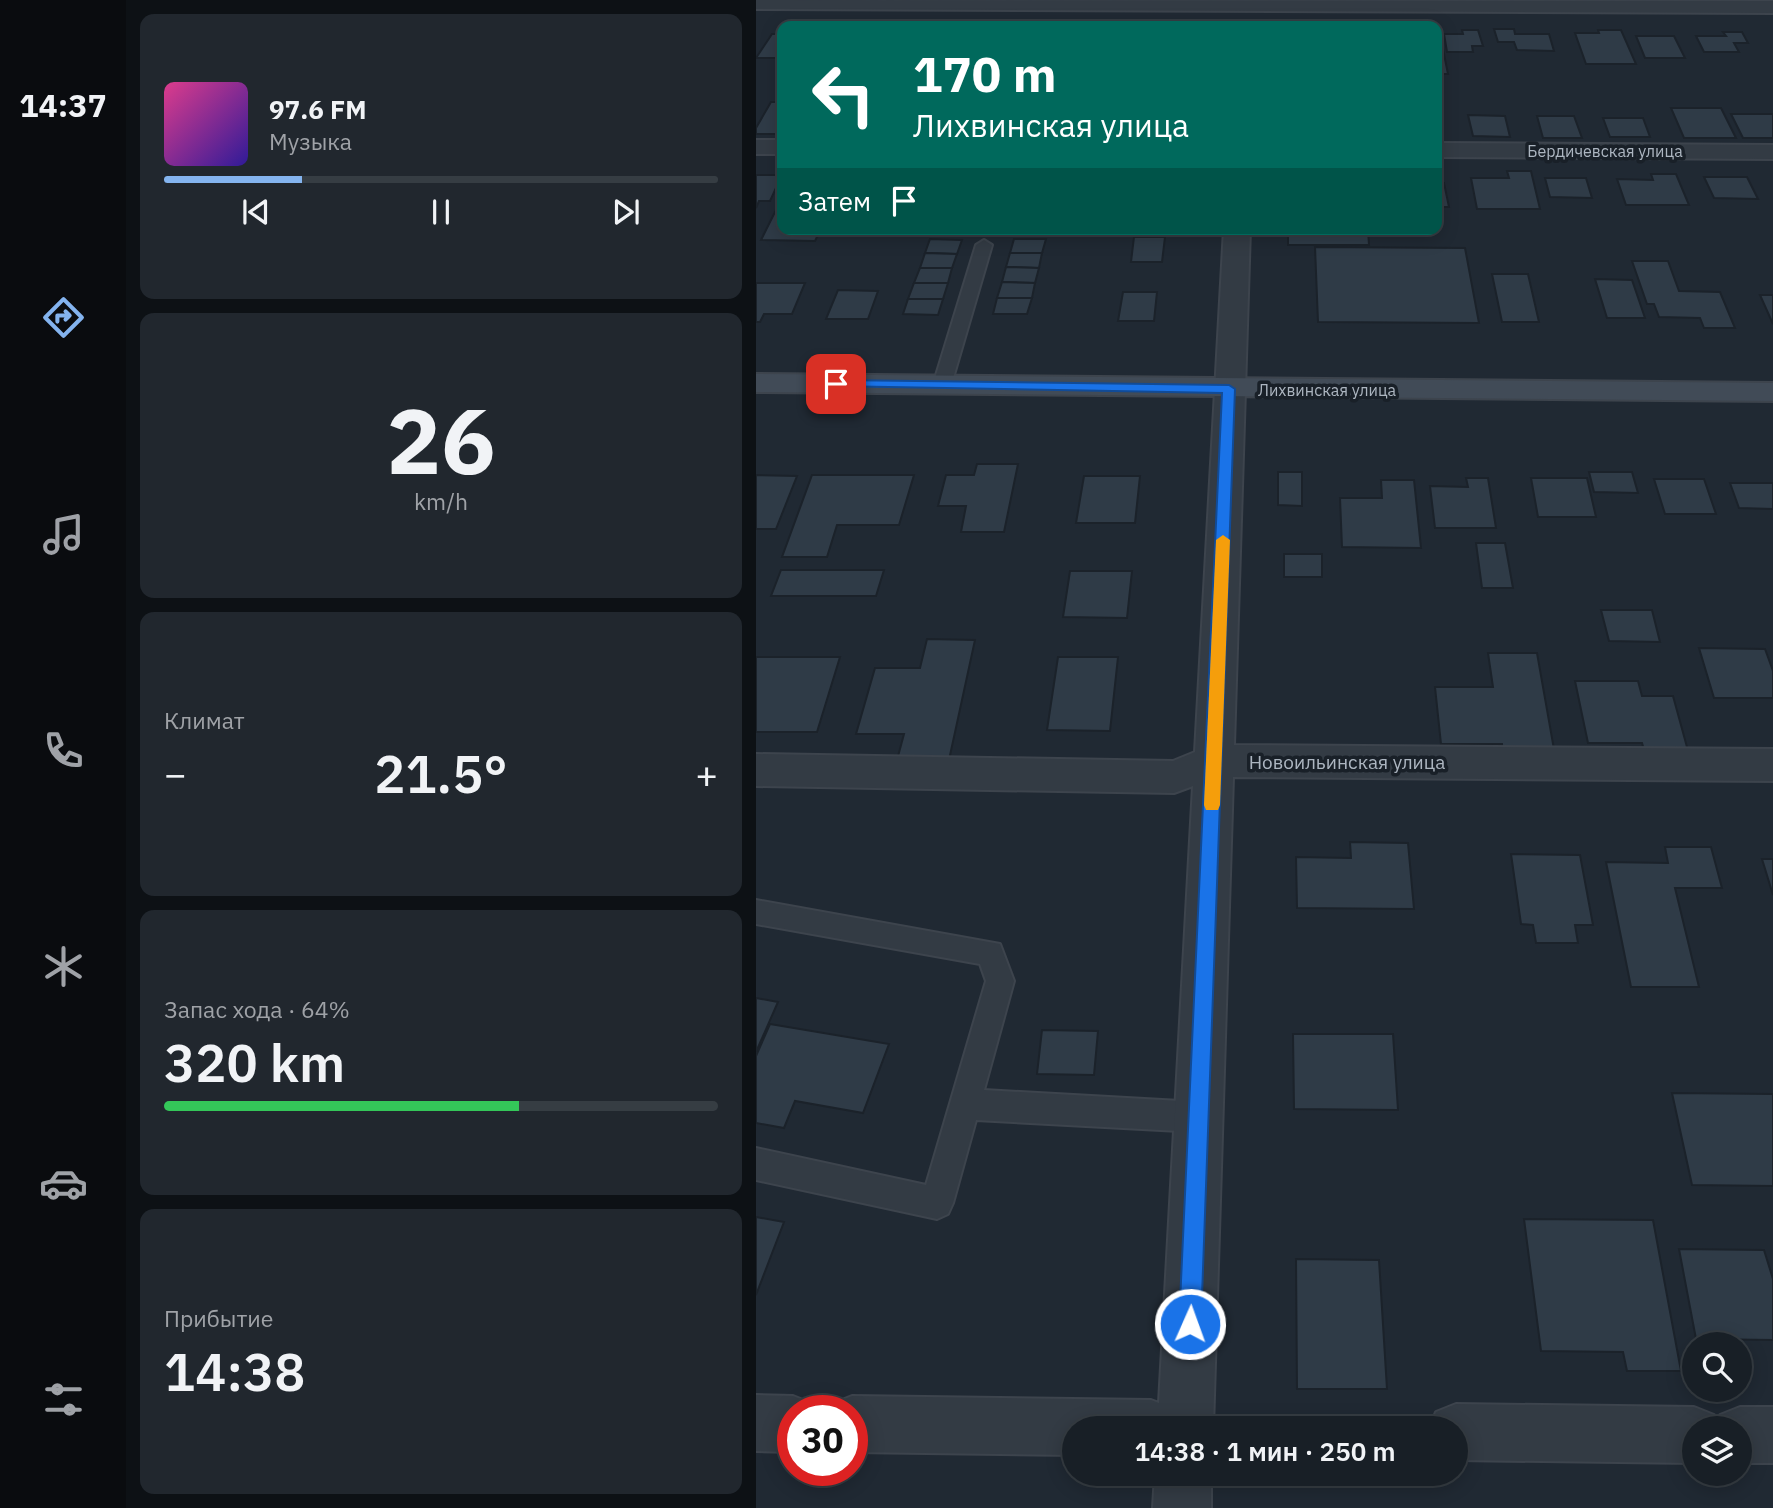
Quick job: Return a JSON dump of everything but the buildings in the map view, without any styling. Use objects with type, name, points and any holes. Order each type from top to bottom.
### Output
[{"type":"main road","name":"Лихвинская улица","points":[[756,383],[1773,392]]},
{"type":"street","points":[[756,3],[1773,7]]},
{"type":"street","points":[[1245,21],[1246,3]]},
{"type":"street","points":[[756,147],[777,147]]},
{"type":"street","name":"Бердичевская улица","points":[[1442,150],[1773,152]]},
{"type":"street","points":[[1186,1416],[1237,235]]},
{"type":"street","name":"Новоильинская улица","points":[[756,770],[1174,777],[1214,761],[1773,765]]},
{"type":"street","points":[[756,1423],[777,1424]]},
{"type":"street","points":[[868,1424],[1062,1427]]},
{"type":"street","points":[[1468,1432],[1682,1434]]},
{"type":"street","points":[[1752,1435],[1773,1436]]},
{"type":"street","points":[[1182,1508],[1183,1486]]},
{"type":"lane","points":[[942,385],[984,245]]},
{"type":"lane","points":[[756,912],[990,953],[1000,981],[937,1203],[756,1164]]},
{"type":"lane","points":[[965,1104],[1198,1117]]},
{"type":"slow traffic","points":[[1212,805],[1223,540]]},
{"type":"route","points":[[836,384],[1229,389],[1190,1324]]}]
